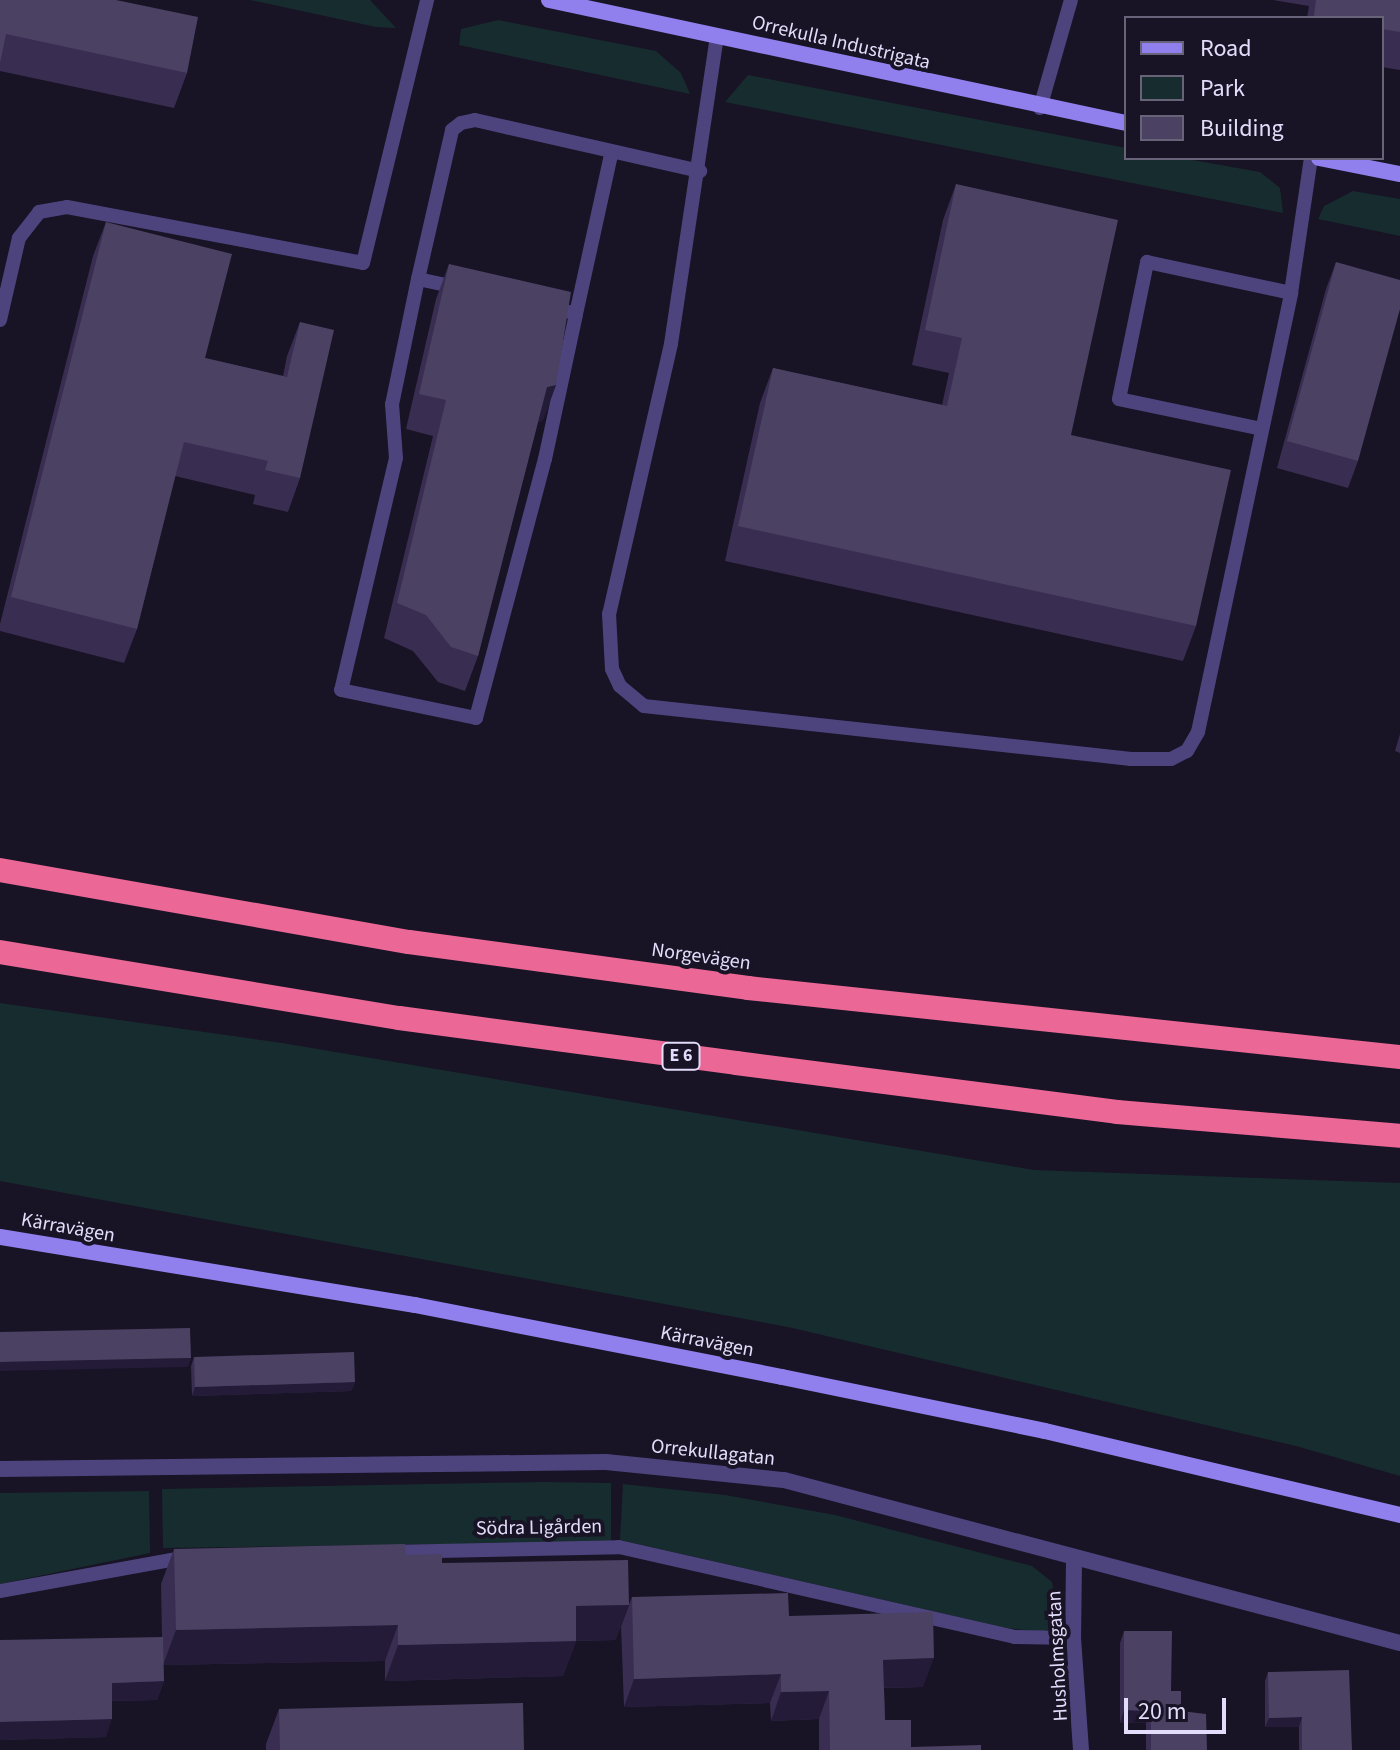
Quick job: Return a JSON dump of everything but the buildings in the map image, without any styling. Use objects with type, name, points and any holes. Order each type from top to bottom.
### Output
[{"type":"highway","name":"Norgevägen","points":[[0,870],[409,942],[733,986],[1400,1057]]},
{"type":"highway","name":"E 6","points":[[0,952],[399,1018],[752,1065],[1117,1112],[1400,1136]]},
{"type":"street","name":"Orrekulla Industrigata","points":[[549,0],[1040,108],[1124,123]]},
{"type":"street","points":[[1329,160],[1400,174]]},
{"type":"street","name":"Kärravägen","points":[[0,1237],[415,1305],[797,1380],[1045,1431],[1400,1515]]},
{"type":"street","name":"Orrekullagatan","points":[[0,1469],[606,1462],[784,1480],[1074,1560],[1400,1643]]},
{"type":"street","name":"Husholmsgatan","points":[[1074,1560],[1073,1638],[1081,1750]]},
{"type":"lane","points":[[0,320],[19,238],[39,212],[67,207],[363,263],[427,0]]},
{"type":"lane","points":[[1040,108],[1071,0]]},
{"type":"lane","points":[[717,36],[700,171],[671,344],[609,614],[612,669],[620,686],[644,706],[1131,759],[1171,759],[1187,751],[1198,732],[1291,293],[1311,160]]},
{"type":"lane","points":[[611,155],[576,314],[476,718],[341,690],[396,458],[392,404],[452,130],[461,123],[475,120],[611,155],[700,171]]},
{"type":"lane","points":[[1262,429],[1119,399],[1147,262],[1291,293]]},
{"type":"lane","points":[[418,279],[476,291]]},
{"type":"lane","points":[[548,307],[576,314]]},
{"type":"lane","name":"Södra Ligården","points":[[370,1552],[619,1547],[1014,1637],[1073,1638]]},
{"type":"lane","points":[[0,1591],[158,1559],[200,1557]]},
{"type":"green space","points":[[250,0],[370,0],[396,28],[376,27]]},
{"type":"green space","points":[[498,20],[656,51],[681,73],[690,94],[459,45],[461,29]]},
{"type":"green space","points":[[748,75],[1124,148],[1124,160],[1192,160],[1260,172],[1280,188],[1283,213],[725,102]]},
{"type":"green space","points":[[1353,191],[1400,199],[1400,236],[1318,219],[1324,206]]},
{"type":"green space","points":[[0,1003],[282,1043],[1034,1170],[1400,1183],[1400,1476],[1296,1446],[788,1327],[0,1181]]},
{"type":"green space","points":[[611,1483],[611,1542],[163,1548],[162,1489]]},
{"type":"green space","points":[[623,1484],[725,1495],[835,1515],[1032,1566],[1052,1582],[1059,1624],[1043,1632],[1006,1628],[620,1540]]},
{"type":"green space","points":[[149,1491],[150,1553],[0,1584],[0,1493]]}]
